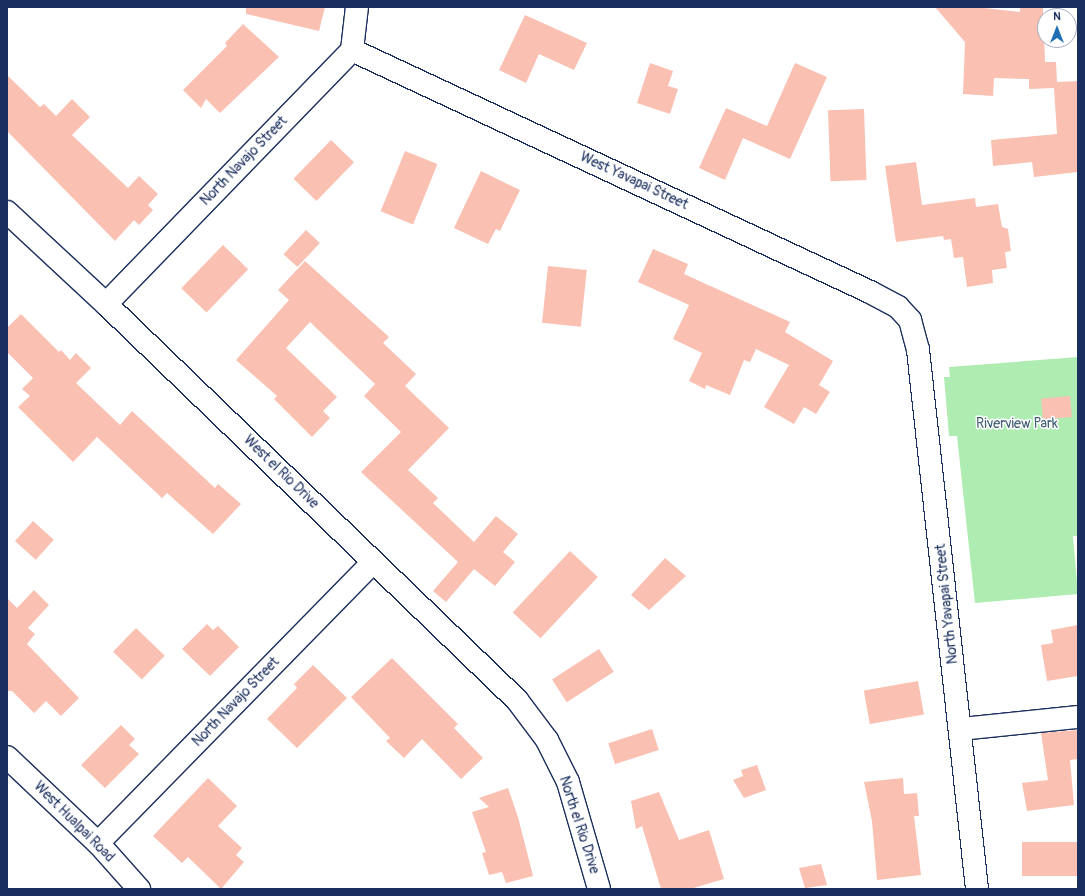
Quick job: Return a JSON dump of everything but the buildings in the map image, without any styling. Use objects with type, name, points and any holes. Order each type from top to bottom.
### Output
[{"type":"street","points":[[352,50],[357,7]]},
{"type":"street","name":"North Navajo Street","points":[[106,304],[352,50]]},
{"type":"street","name":"West Yavapai Street","points":[[352,50],[864,289],[898,307],[910,320]]},
{"type":"street","name":"West el Rio Drive","points":[[7,212],[106,304],[517,700],[548,740]]},
{"type":"street","name":"North Yavapai Street","points":[[910,320],[918,350],[961,729],[977,889]]},
{"type":"street","name":"North Navajo Street","points":[[98,843],[373,562]]},
{"type":"street","points":[[961,729],[1078,717]]},
{"type":"street","name":"North el Rio Drive","points":[[548,740],[568,782],[599,889]]},
{"type":"street","name":"West Hualpai Road","points":[[7,757],[98,843],[139,889]]},
{"type":"green space","name":"Riverview Park","points":[[1078,357],[1078,536],[1073,536],[1078,594],[975,603],[957,436],[949,436],[944,377],[950,377],[949,367]]}]
